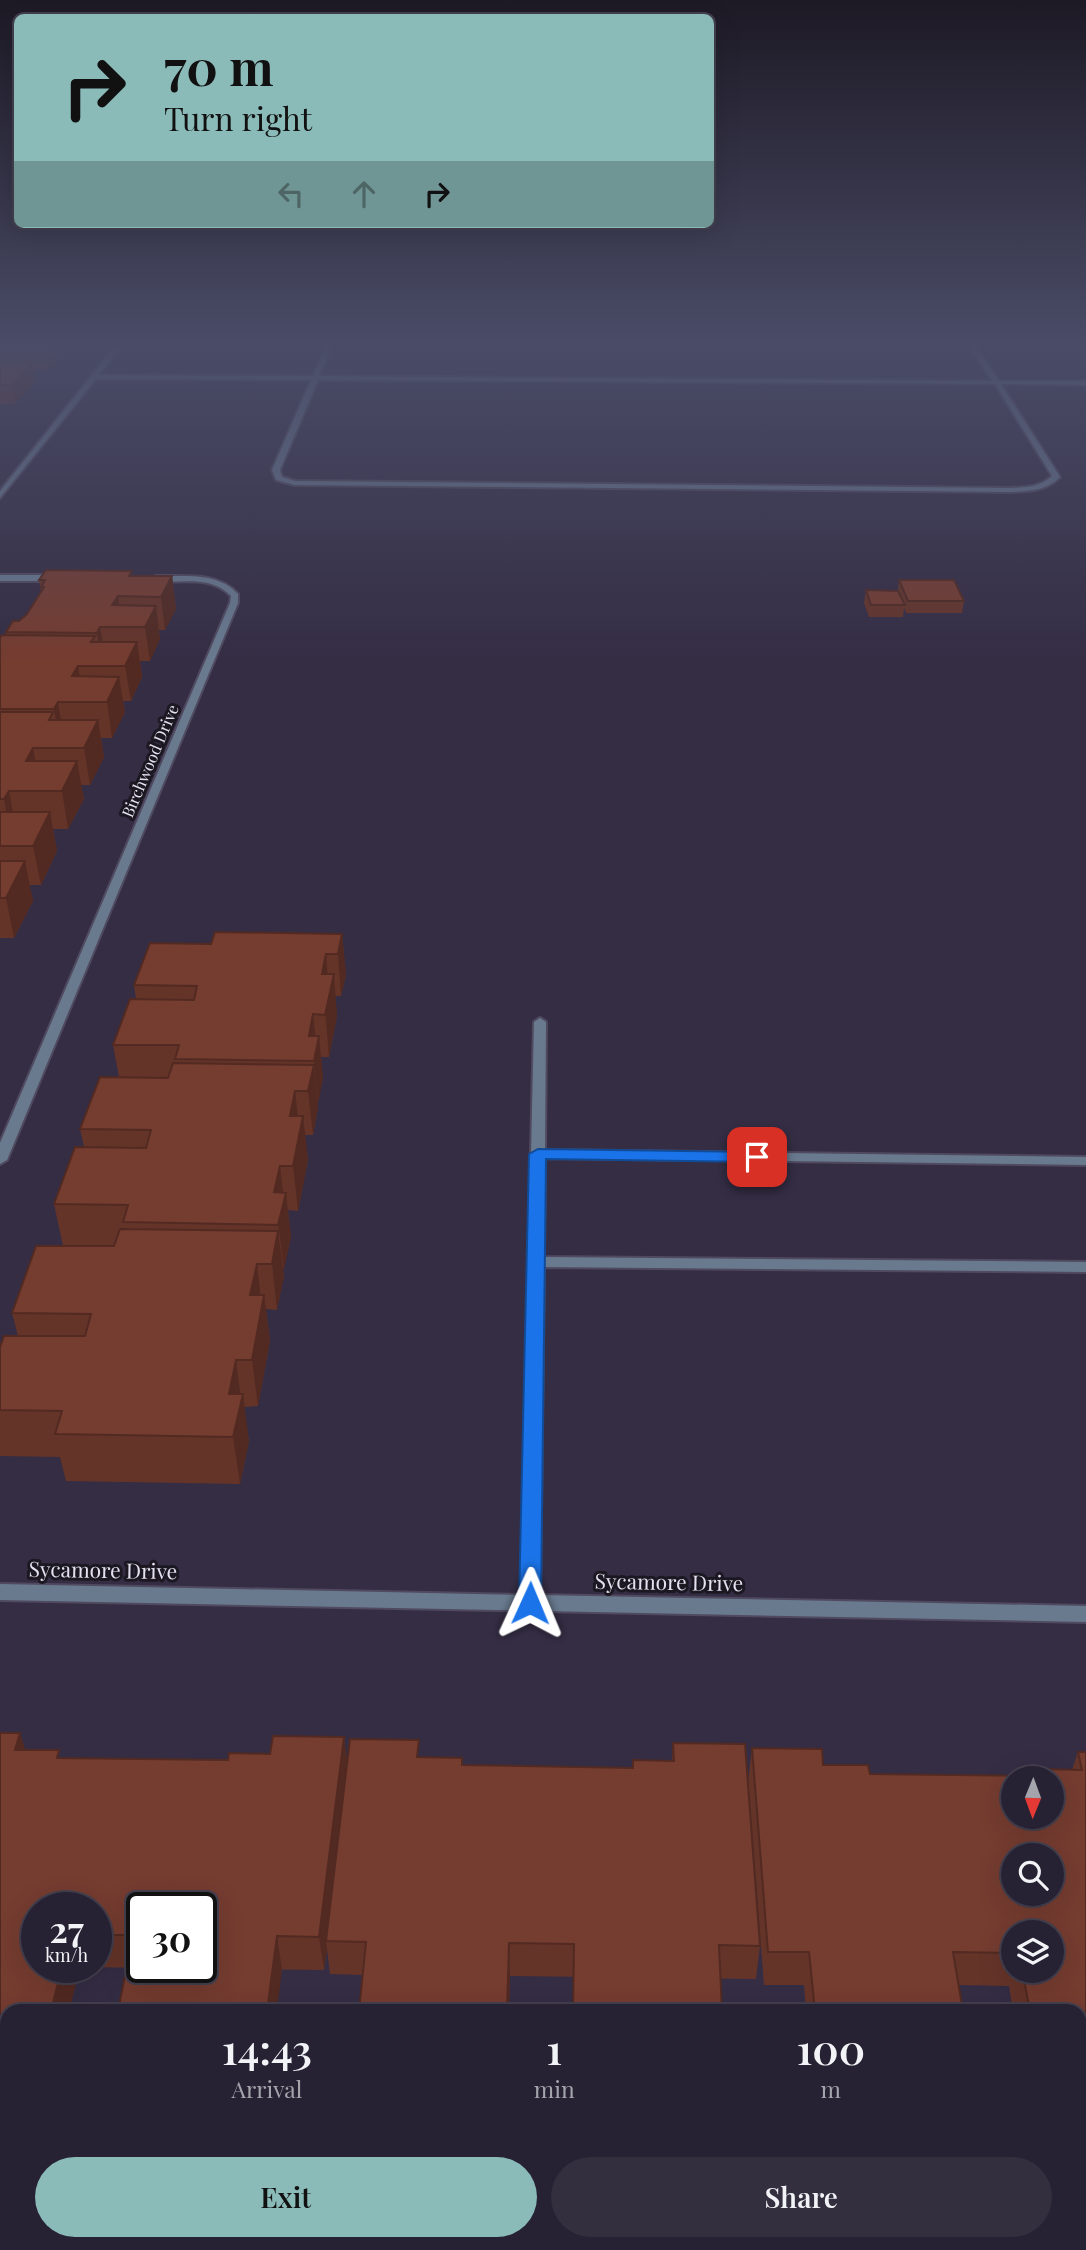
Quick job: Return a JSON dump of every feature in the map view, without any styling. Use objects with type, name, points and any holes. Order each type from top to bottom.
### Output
[{"type":"street","points":[[0,496],[36,451]]},
{"type":"street","points":[[284,451],[276,470],[279,478],[294,483],[1011,490],[1047,485],[1055,477],[1041,451]]},
{"type":"street","points":[[0,578],[66,579]]},
{"type":"street","name":"Birchwood Drive","points":[[0,1160],[234,603],[232,591],[222,584],[198,580],[144,579]]},
{"type":"street","points":[[530,1603],[540,1022]]},
{"type":"street","points":[[538,1154],[1086,1161]]},
{"type":"street","points":[[536,1262],[1086,1267]]},
{"type":"street","name":"Sycamore Drive","points":[[0,1592],[1086,1614]]},
{"type":"building","points":[[46,570],[132,571],[129,576],[172,576],[161,597],[118,596],[112,605],[156,606],[145,627],[100,627],[97,633],[6,632],[13,621],[19,621],[27,614],[44,587],[41,587],[45,580],[39,580]]},
{"type":"building","points":[[899,580],[954,580],[964,601],[908,601]]},
{"type":"building","points":[[866,590],[898,591],[905,605],[871,605]]},
{"type":"building","points":[[2,635],[95,636],[91,642],[137,642],[125,666],[78,666],[72,676],[119,677],[107,702],[58,702],[54,709],[0,709]]},
{"type":"building","points":[[0,712],[53,712],[49,720],[98,720],[84,748],[33,748],[26,761],[77,761],[62,791],[9,791],[4,799],[0,799]]},
{"type":"building","points":[[0,812],[50,812],[33,846],[0,846]]},
{"type":"building","points":[[0,861],[25,861],[6,898],[0,898]]},
{"type":"building","points":[[215,932],[342,934],[338,954],[326,954],[322,974],[334,974],[325,1015],[313,1014],[309,1036],[319,1036],[314,1061],[175,1059],[179,1045],[113,1045],[130,999],[194,1000],[197,986],[134,985],[150,943],[211,944]]},
{"type":"building","points":[[173,1063],[314,1065],[308,1091],[295,1091],[290,1116],[303,1116],[293,1166],[280,1166],[274,1192],[286,1193],[278,1225],[123,1222],[128,1205],[54,1204],[75,1147],[146,1148],[151,1130],[80,1129],[100,1077],[168,1078]]},
{"type":"building","points":[[120,1229],[278,1231],[272,1264],[257,1264],[250,1295],[264,1295],[252,1360],[236,1360],[229,1394],[243,1394],[233,1437],[55,1434],[62,1411],[0,1410],[0,1347],[4,1336],[85,1336],[91,1314],[12,1313],[36,1246],[114,1246]]},
{"type":"building","points":[[0,1733],[20,1733],[15,1750],[59,1750],[57,1758],[228,1760],[229,1753],[270,1754],[273,1736],[344,1737],[319,1937],[277,1936],[268,2004],[119,2004],[126,1970],[126,1983],[217,1983],[217,1892],[126,1892],[126,1935],[112,1935],[112,1892],[21,1892],[21,1983],[58,1983],[53,2004],[0,2004]]},
{"type":"building","points":[[350,1739],[419,1740],[417,1757],[462,1758],[462,1765],[633,1768],[633,1760],[674,1761],[673,1743],[745,1744],[760,1946],[719,1945],[722,2004],[573,2004],[574,1944],[509,1943],[507,2004],[360,2004],[366,1942],[326,1941]]},
{"type":"building","points":[[752,1748],[822,1749],[823,1765],[868,1765],[870,1774],[1001,1776],[1001,1829],[1064,1829],[1064,1770],[1082,1770],[1078,1752],[1086,1752],[1086,2004],[1029,2004],[1025,1983],[1064,1983],[1064,1920],[1001,1920],[1001,1953],[953,1952],[962,2004],[814,2004],[809,1952],[768,1952]]},
{"type":"route","points":[[530,1603],[538,1154],[757,1157]]}]
